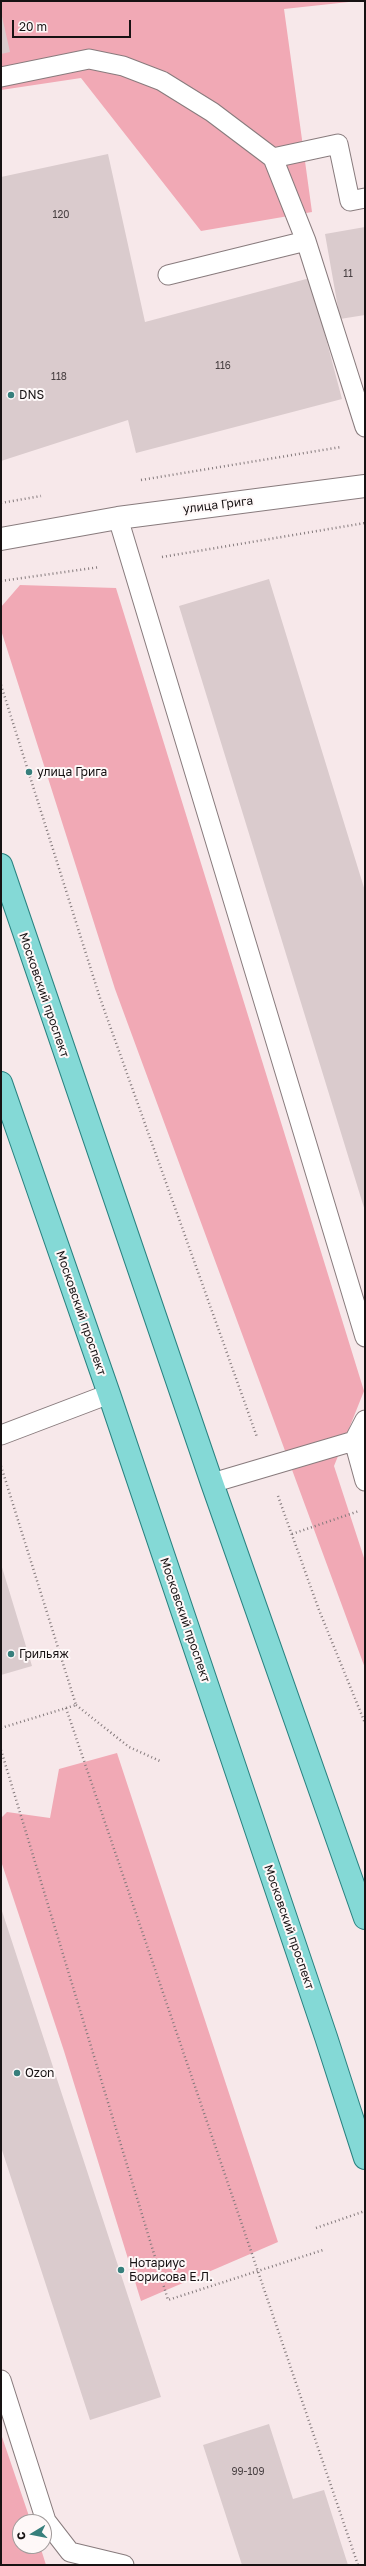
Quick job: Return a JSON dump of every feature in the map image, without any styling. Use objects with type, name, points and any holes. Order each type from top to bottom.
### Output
[{"type":"main road","name":"Московский проспект","points":[[1,865],[212,1483],[365,1918]]},
{"type":"main road","name":"Московский проспект","points":[[1,1083],[109,1394],[326,2037],[365,2158]]},
{"type":"street","name":"улица Грига","points":[[1,539],[118,518],[365,486]]},
{"type":"lane","points":[[1,78],[89,59],[123,66],[162,81],[212,112],[273,158],[306,241],[365,427]]},
{"type":"lane","points":[[273,158],[338,144],[350,201],[365,198]]},
{"type":"lane","points":[[168,275],[306,241]]},
{"type":"lane","points":[[118,518],[365,1337]]},
{"type":"lane","points":[[1,1435],[109,1394]]},
{"type":"lane","points":[[365,1420],[354,1441],[365,1480]]},
{"type":"lane","points":[[212,1483],[354,1441]]},
{"type":"lane","points":[[1,2380],[6,2417],[46,2522],[70,2552],[124,2565]]},
{"type":"path","points":[[133,481],[350,445]]},
{"type":"path","points":[[1,503],[48,495]]},
{"type":"path","points":[[1,581],[131,563],[365,523]]},
{"type":"path","points":[[1,686],[100,998],[319,1610],[365,1723]]},
{"type":"path","points":[[1,1464],[76,1705],[129,1747],[160,1761]]},
{"type":"path","points":[[292,1534],[365,1509]]},
{"type":"path","points":[[1,1728],[76,1705]]},
{"type":"path","points":[[66,1708],[260,2272],[358,2565]]},
{"type":"path","points":[[1,1750],[168,2300],[260,2272],[323,2250]]},
{"type":"path","points":[[316,2228],[365,2211]]},
{"type":"shaded area","points":[[1,1],[358,1],[284,9],[312,212],[201,231],[81,78],[1,90]]},
{"type":"shaded area","points":[[20,585],[116,588],[364,1391],[334,1466],[365,1561],[365,1668],[115,989],[1,630],[1,607]]},
{"type":"shaded area","points":[[117,1753],[278,2242],[141,2301],[64,2051],[1,1861],[1,1818],[7,1812],[50,1818],[59,1769]]},
{"type":"shaded area","points":[[1,2434],[28,2514],[12,2514],[12,2554],[43,2554],[46,2565],[1,2565]]},
{"type":"building","points":[[1,12],[10,52],[1,54]]},
{"type":"building","points":[[108,154],[145,322],[310,278],[342,399],[136,453],[128,420],[1,461],[1,177]]},
{"type":"building","points":[[365,227],[365,315],[340,319],[325,234]]},
{"type":"building","points":[[269,579],[365,891],[365,1211],[179,606]]},
{"type":"building","points":[[1,1564],[32,1666],[1,1675]]},
{"type":"building","points":[[1,1908],[161,2397],[90,2420],[1,2147]]},
{"type":"building","points":[[269,2424],[293,2499],[324,2490],[348,2565],[242,2565],[203,2445]]},
{"type":"place","name":"DNS","points":[[11,395]]},
{"type":"place","name":"улица Грига","points":[[29,772]]},
{"type":"place","name":"Грильяж","points":[[11,1654]]},
{"type":"place","name":"Ozon","points":[[17,2073]]},
{"type":"place","name":"Нотариус Борисова Е.Л.","points":[[121,2270]]}]
